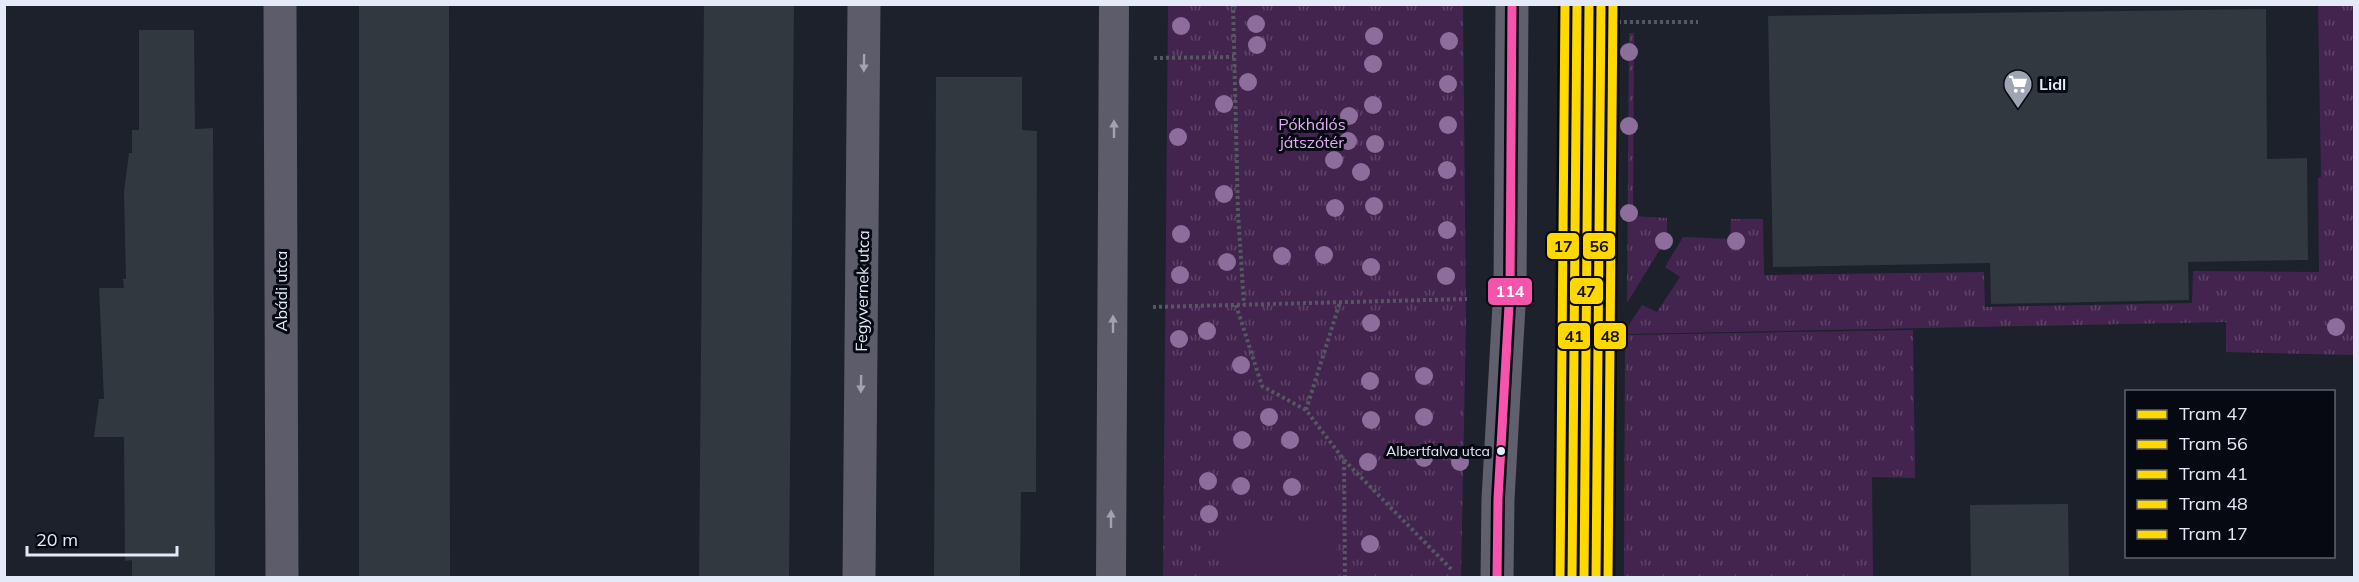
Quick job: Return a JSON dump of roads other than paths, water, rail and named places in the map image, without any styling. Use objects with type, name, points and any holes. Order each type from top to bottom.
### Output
[{"type":"street","name":"Abádi utca","points":[[280,4],[282,578]]},
{"type":"street","name":"Fegyvernek utca","points":[[859,578],[864,4]]},
{"type":"street","points":[[1497,578],[1498,499],[1510,288],[1512,4]]},
{"type":"lane","points":[[1111,578],[1114,4]]},
{"type":"tram line","name":"17","points":[[1560,578],[1565,4]]},
{"type":"tram line","name":"41","points":[[1572,578],[1577,4]]},
{"type":"tram line","name":"47","points":[[1584,578],[1589,4]]},
{"type":"tram line","name":"56","points":[[1596,578],[1601,4]]},
{"type":"tram line","name":"48","points":[[1608,578],[1613,4]]},
{"type":"place","name":"Lidl","points":[[2018,110]]},
{"type":"place","name":"Albertfalva utca","points":[[1501,451]]},
{"type":"park label","name":"Pókhálós játszótér","points":[[1312,133]]}]
